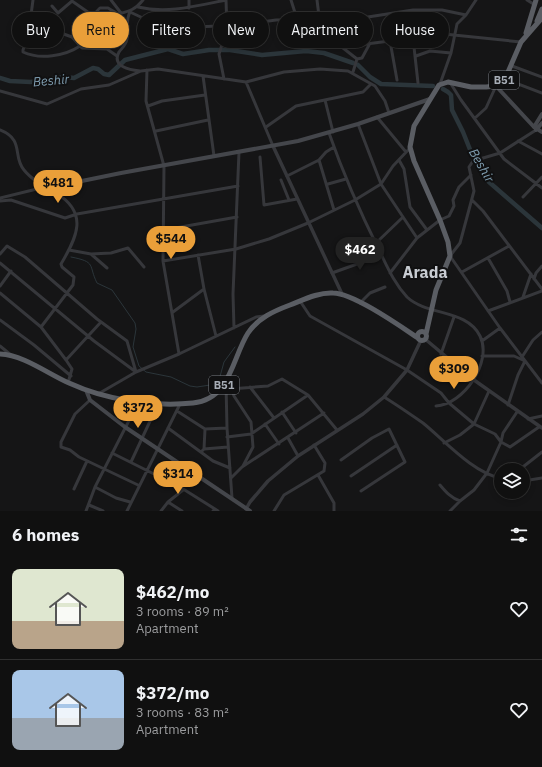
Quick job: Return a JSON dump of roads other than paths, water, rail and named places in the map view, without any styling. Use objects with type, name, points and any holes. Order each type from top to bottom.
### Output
[{"type":"highway","points":[[525,37],[536,2]]},
{"type":"highway","points":[[542,3],[542,9]]},
{"type":"highway","name":"B51","points":[[537,22],[542,9]]},
{"type":"highway","name":"B51","points":[[439,85],[451,82],[471,87],[496,86],[505,79],[525,37],[542,18]]},
{"type":"highway","points":[[422,336],[428,323],[436,290],[450,256],[448,242],[440,220],[410,148],[414,126],[439,85]]},
{"type":"highway","name":"B51","points":[[0,354],[12,356],[68,383],[97,394],[123,400],[180,404],[203,400],[212,396],[226,383],[248,333],[266,316],[300,301],[322,294],[342,294],[408,331],[422,336]]},
{"type":"main road","points":[[496,86],[535,129],[542,132]]},
{"type":"main road","points":[[58,188],[72,183],[273,146],[358,124],[430,99]]},
{"type":"main road","points":[[535,129],[542,114]]},
{"type":"main road","points":[[535,129],[542,123]]},
{"type":"main road","points":[[86,390],[90,400],[125,427],[232,498],[247,510]]},
{"type":"street","points":[[31,12],[32,0]]},
{"type":"street","points":[[111,0],[120,12]]},
{"type":"street","points":[[141,71],[122,67],[118,62],[117,56],[126,43],[127,16],[138,7],[143,0]]},
{"type":"street","points":[[189,0],[190,8]]},
{"type":"street","points":[[138,7],[158,10],[190,8],[226,0],[226,12]]},
{"type":"street","points":[[291,0],[295,12]]},
{"type":"street","points":[[318,0],[319,12]]},
{"type":"street","points":[[439,85],[451,53],[456,36],[457,24],[466,15],[476,0]]},
{"type":"street","points":[[527,0],[536,2]]},
{"type":"street","points":[[52,6],[58,13],[72,1],[88,12]]},
{"type":"street","points":[[96,12],[103,7],[108,8],[113,12]]},
{"type":"street","points":[[373,16],[413,10],[442,10],[466,15]]},
{"type":"street","points":[[130,12],[160,26],[174,28],[213,26]]},
{"type":"street","points":[[64,34],[72,37]]},
{"type":"street","points":[[449,35],[489,37],[522,42]]},
{"type":"street","points":[[23,48],[23,52],[37,56],[62,54],[76,48]]},
{"type":"street","points":[[84,48],[87,50],[107,49],[117,56]]},
{"type":"street","points":[[221,48],[219,54],[224,79]]},
{"type":"street","points":[[344,48],[357,59]]},
{"type":"street","points":[[357,59],[362,58],[367,48]]},
{"type":"street","points":[[391,48],[397,80]]},
{"type":"street","points":[[415,48],[418,83]]},
{"type":"street","points":[[416,56],[430,51],[451,53]]},
{"type":"street","points":[[353,72],[357,59]]},
{"type":"street","points":[[512,66],[542,77]]},
{"type":"street","points":[[0,92],[47,104],[81,89],[109,85],[141,71],[147,70],[158,69],[246,82],[284,72],[310,69],[334,69],[353,72],[371,84],[385,101],[390,113]]},
{"type":"street","points":[[147,70],[146,95],[153,128],[156,131],[164,166],[165,199],[163,261],[173,312],[179,354]]},
{"type":"street","points":[[203,76],[214,156]]},
{"type":"street","points":[[505,79],[542,93]]},
{"type":"street","points":[[246,82],[273,146],[342,294]]},
{"type":"street","points":[[451,82],[461,100],[509,164],[542,188]]},
{"type":"street","points":[[266,127],[296,106],[363,92],[371,84]]},
{"type":"street","points":[[475,118],[486,108],[496,86]]},
{"type":"street","points":[[148,106],[162,101],[205,95]]},
{"type":"street","points":[[325,100],[334,147],[346,179],[390,273],[408,298],[431,309],[468,323],[479,334],[482,341],[482,356],[474,380],[466,390],[449,403],[436,406]]},
{"type":"street","points":[[377,117],[406,152]]},
{"type":"street","points":[[156,131],[208,120]]},
{"type":"street","points":[[358,124],[381,184],[416,238]]},
{"type":"street","points":[[535,129],[500,153],[472,161],[469,166],[474,185],[472,200],[460,243],[450,256],[500,328],[542,383]]},
{"type":"street","points":[[0,130],[9,135],[17,145],[19,161],[24,171],[45,187],[69,202],[77,214],[76,232],[62,264],[62,267],[71,273],[75,279],[68,294],[41,327]]},
{"type":"street","points":[[518,141],[542,154]]},
{"type":"street","points":[[287,176],[319,160],[326,152],[334,147]]},
{"type":"street","points":[[163,261],[236,249],[269,239],[308,223],[355,200],[381,184],[383,179],[410,148]]},
{"type":"street","points":[[234,328],[233,294],[240,152]]},
{"type":"street","points":[[260,157],[264,203],[266,205],[297,198]]},
{"type":"street","points":[[319,160],[328,184],[334,210]]},
{"type":"street","points":[[399,160],[404,169],[410,206],[427,230]]},
{"type":"street","points":[[390,273],[416,238],[450,214],[454,206],[452,200],[460,187],[471,175]]},
{"type":"street","points":[[523,197],[542,176]]},
{"type":"street","points":[[328,184],[346,179]]},
{"type":"street","points":[[281,180],[289,200]]},
{"type":"street","points":[[0,201],[11,200],[65,218],[77,214],[238,186]]},
{"type":"street","points":[[0,198],[45,187],[58,188]]},
{"type":"street","points":[[472,200],[483,211],[542,290],[488,311]]},
{"type":"street","points":[[164,230],[237,217]]},
{"type":"street","points":[[376,243],[402,218]]},
{"type":"street","points":[[0,254],[7,246],[11,247],[25,257],[101,322],[127,340],[136,372]]},
{"type":"street","points":[[462,272],[509,246]]},
{"type":"street","points":[[69,250],[91,254],[111,253],[128,248],[144,267]]},
{"type":"street","points":[[91,254],[107,268]]},
{"type":"street","points":[[198,255],[204,290],[216,336]]},
{"type":"street","points":[[332,273],[382,255]]},
{"type":"street","points":[[488,258],[507,291],[510,302]]},
{"type":"street","points":[[0,263],[88,336],[136,372]]},
{"type":"street","points":[[534,279],[536,273],[542,266]]},
{"type":"street","points":[[0,286],[11,271]]},
{"type":"street","points":[[523,297],[531,274]]},
{"type":"street","points":[[360,304],[370,292],[385,287]]},
{"type":"street","points":[[173,312],[204,290]]},
{"type":"street","points":[[0,293],[41,327],[66,360],[72,369],[68,383]]},
{"type":"street","points":[[247,510],[250,502],[268,482],[298,456],[363,414],[384,397],[407,370],[422,336],[441,354],[474,380],[517,412],[541,427],[510,447],[502,442],[495,434],[474,424],[449,403],[441,394],[407,370],[331,327],[321,324],[310,316],[300,301]]},
{"type":"street","points":[[97,394],[136,372],[179,354],[256,317],[266,316]]},
{"type":"street","points":[[441,354],[454,317]]},
{"type":"street","points":[[0,320],[34,345],[71,376]]},
{"type":"street","points":[[66,360],[101,322]]},
{"type":"street","points":[[482,341],[500,328]]},
{"type":"street","points":[[522,357],[533,340],[542,332]]},
{"type":"street","points":[[0,346],[12,356]]},
{"type":"street","points":[[482,356],[514,356],[525,361]]},
{"type":"street","points":[[508,405],[518,375],[525,361]]},
{"type":"street","points":[[232,389],[268,386],[282,379],[308,394],[337,430]]},
{"type":"street","points":[[226,383],[230,389],[232,389],[234,396],[250,419],[253,448],[242,467]]},
{"type":"street","points":[[226,383],[227,437],[232,498]]},
{"type":"street","points":[[250,387],[274,418]]},
{"type":"street","points":[[444,442],[460,435],[474,424],[489,391]]},
{"type":"street","points":[[227,437],[251,434],[308,394]]},
{"type":"street","points":[[384,397],[423,423],[455,453],[487,473],[494,476]]},
{"type":"street","points":[[90,400],[75,414],[61,442],[61,447],[138,485]]},
{"type":"street","points":[[86,511],[95,487],[139,401]]},
{"type":"street","points":[[131,462],[159,402]]},
{"type":"street","points":[[127,511],[138,485],[180,404]]},
{"type":"street","points":[[177,411],[205,429],[227,428]]},
{"type":"street","points":[[282,412],[296,433]]},
{"type":"street","points":[[450,511],[477,487],[487,473],[502,442],[503,433],[517,412]]},
{"type":"street","points":[[231,478],[242,467],[296,433],[324,413]]},
{"type":"street","points":[[527,419],[542,416]]},
{"type":"street","points":[[265,424],[279,444]]},
{"type":"street","points":[[168,428],[203,450],[213,461],[230,468]]},
{"type":"street","points":[[203,450],[205,429]]},
{"type":"street","points":[[340,460],[389,429],[405,462],[361,491]]},
{"type":"street","points":[[288,438],[298,456]]},
{"type":"street","points":[[274,511],[284,495],[318,475],[326,468],[325,463],[314,445]]},
{"type":"street","points":[[351,476],[397,445]]},
{"type":"street","points":[[203,450],[228,447]]},
{"type":"street","points":[[528,463],[542,452]]},
{"type":"street","points":[[112,453],[180,486],[183,490],[216,510]]},
{"type":"street","points":[[74,489],[87,461]]},
{"type":"street","points":[[318,475],[334,503],[334,511]]},
{"type":"street","points":[[530,480],[542,478]]},
{"type":"street","points":[[440,485],[446,493],[460,501]]},
{"type":"street","points":[[95,487],[116,498],[130,502]]},
{"type":"street","points":[[161,511],[168,502],[183,490]]},
{"type":"street","points":[[168,502],[182,511]]},
{"type":"street","points":[[89,505],[103,511]]},
{"type":"waterway","name":"Beshir","points":[[0,78],[10,81],[31,82],[65,77],[74,78],[93,68],[109,75],[125,60],[168,49],[183,54],[209,50],[230,50],[262,55],[306,51],[324,53],[353,63]]},
{"type":"waterway","name":"Beshir","points":[[358,65],[370,77],[381,84],[433,86]]},
{"type":"waterway","name":"Beshir","points":[[443,89],[451,95],[452,110],[471,152],[489,182],[542,228]]},
{"type":"waterway","points":[[71,257],[85,261],[90,265],[97,283],[112,290],[135,323],[136,329],[133,347],[139,366],[146,372],[171,377],[190,386],[197,387],[210,385],[219,380],[224,362],[235,347]]},
{"type":"district","name":"Arada","points":[[425,272]]}]
